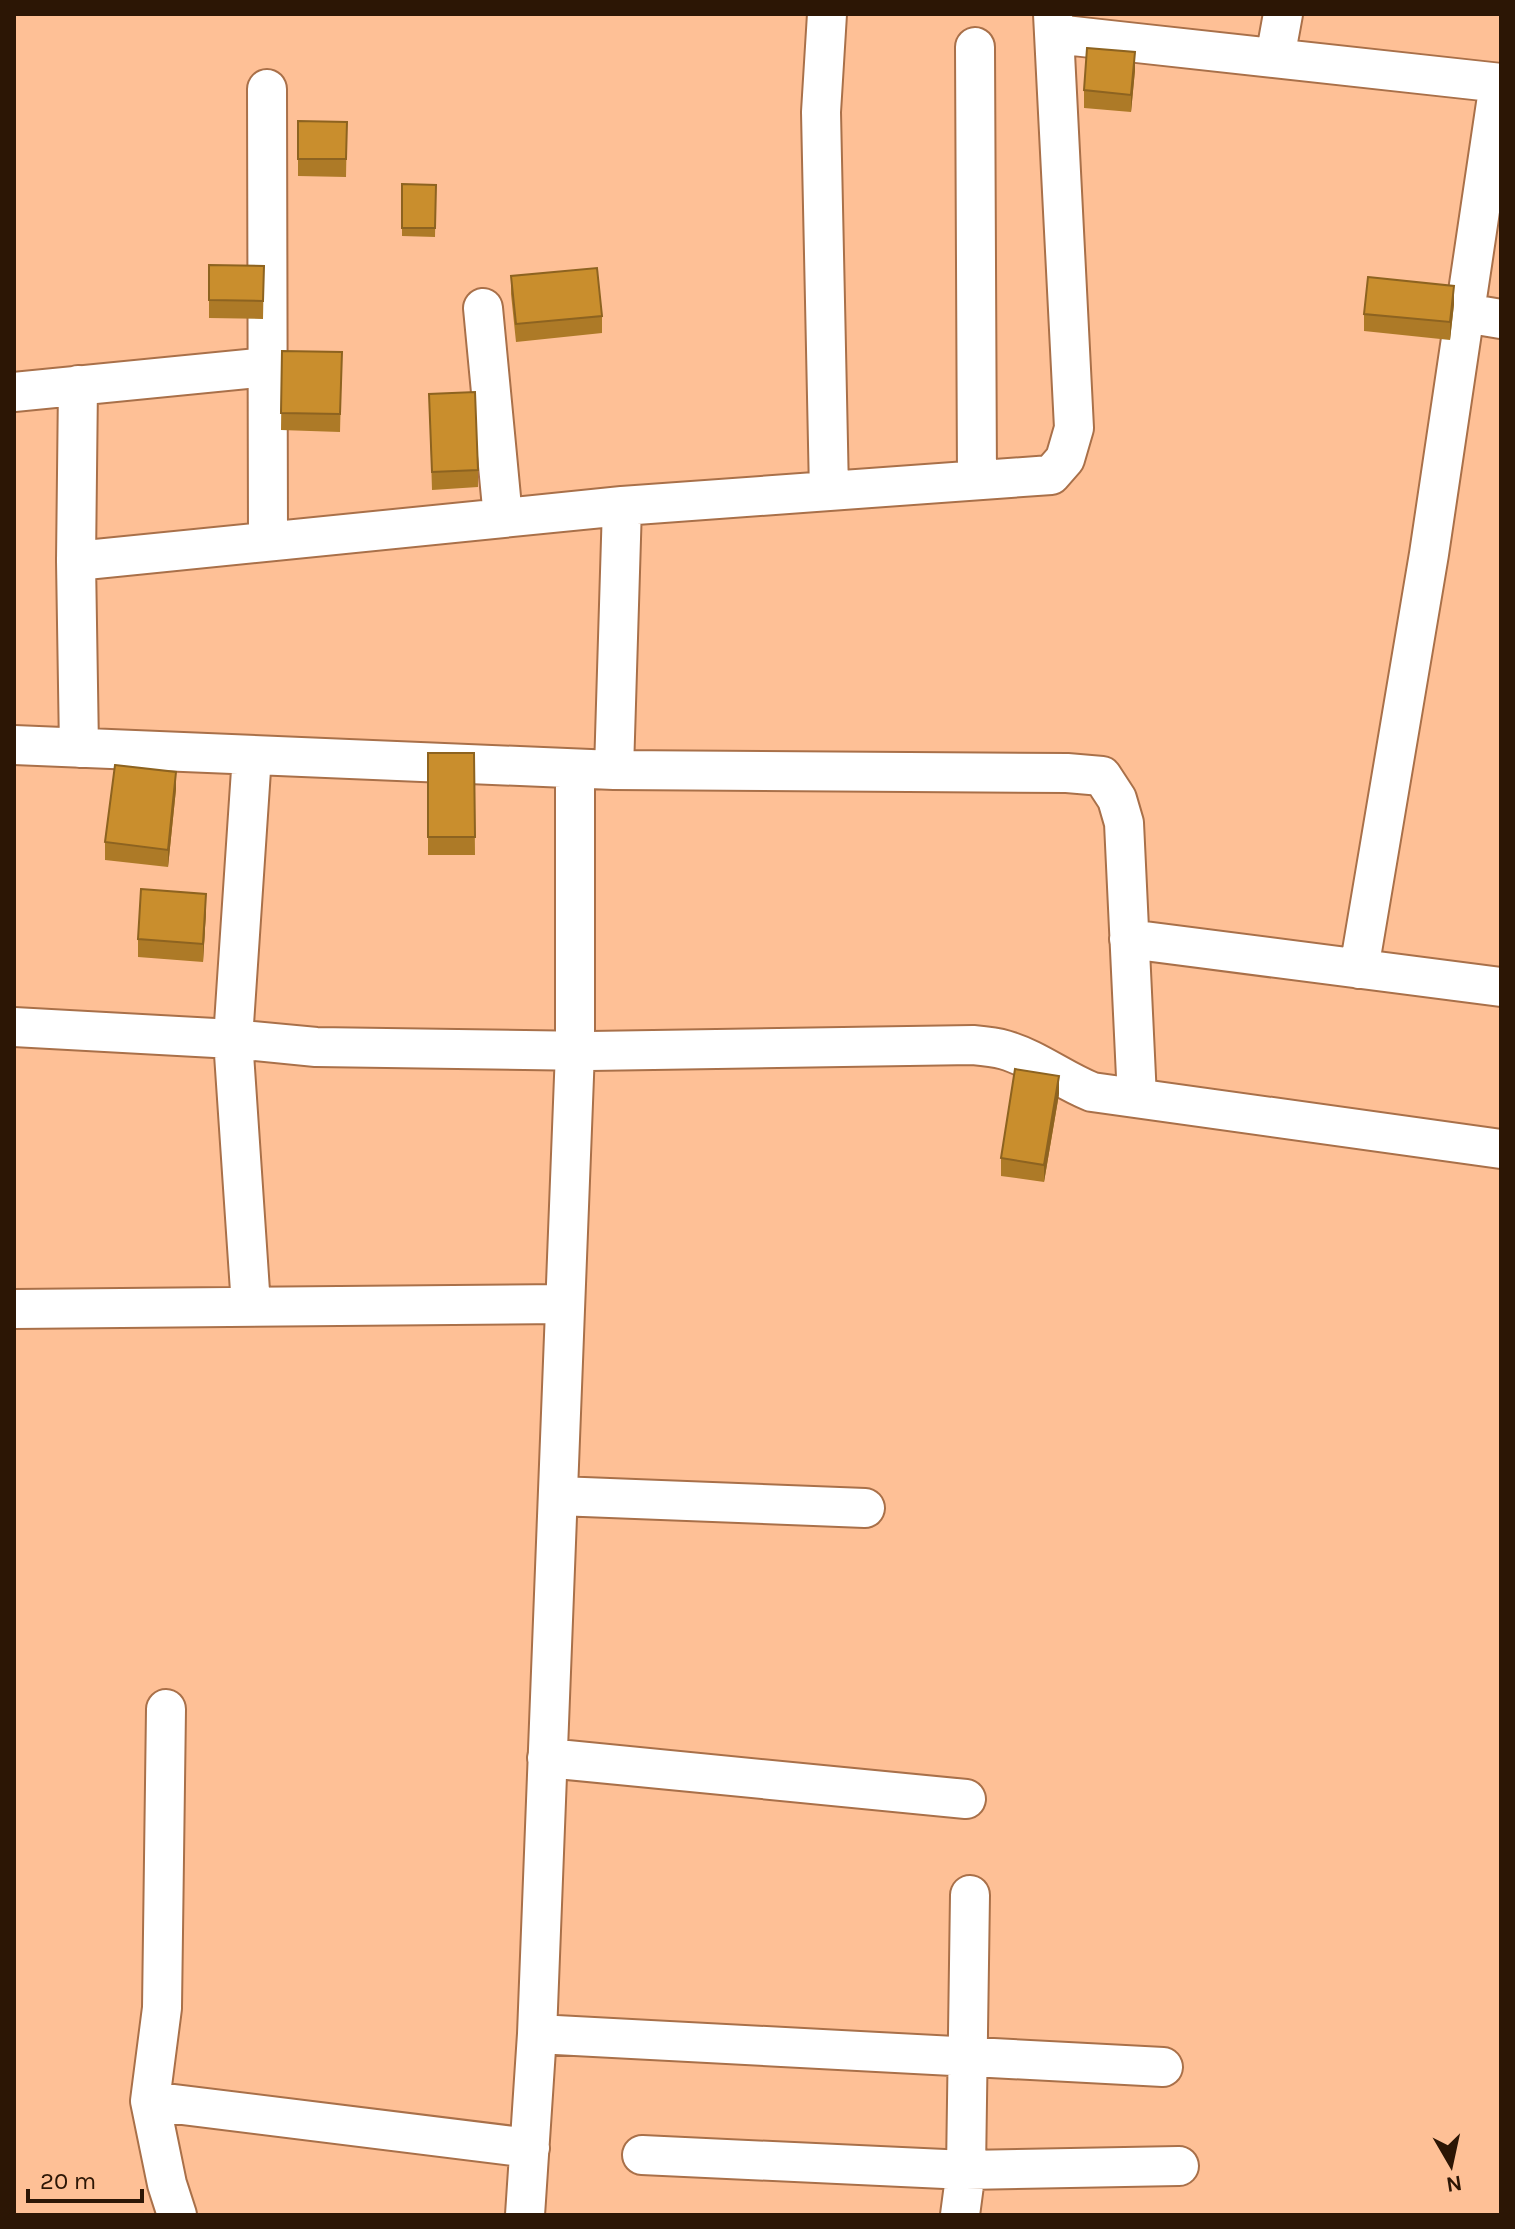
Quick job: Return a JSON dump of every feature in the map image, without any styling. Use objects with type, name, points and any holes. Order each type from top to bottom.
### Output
[{"type":"street","points":[[827,14],[821,112],[829,491]]},
{"type":"street","points":[[1275,58],[1283,14]]},
{"type":"street","points":[[76,561],[622,506],[1051,475],[1065,459],[1074,428],[1054,24],[1275,58],[1500,83],[1483,316],[1429,554],[1359,969]]},
{"type":"street","points":[[975,47],[977,480]]},
{"type":"street","points":[[267,89],[268,541]]},
{"type":"street","points":[[483,308],[503,518]]},
{"type":"street","points":[[14,392],[267,367]]},
{"type":"street","points":[[78,385],[76,561],[79,748]]},
{"type":"street","points":[[614,770],[622,506]]},
{"type":"street","points":[[14,745],[575,769],[1102,776],[1117,799],[1124,823],[1137,1098]]},
{"type":"street","points":[[251,1306],[233,1039],[252,755]]},
{"type":"street","points":[[525,2215],[537,2034],[575,1051],[575,769]]},
{"type":"street","points":[[1129,939],[1501,987]]},
{"type":"street","points":[[14,1027],[233,1039],[316,1047],[575,1051],[973,1045],[1004,1049],[1066,1082],[1092,1092],[1501,1149]]},
{"type":"street","points":[[14,1309],[565,1304]]},
{"type":"street","points":[[558,1496],[865,1508]]},
{"type":"street","points":[[166,1709],[162,2008],[150,2101],[167,2184],[177,2215]]},
{"type":"street","points":[[547,1758],[966,1799]]},
{"type":"street","points":[[960,2215],[966,2170],[970,1895]]},
{"type":"street","points":[[537,2034],[966,2054],[1163,2067]]},
{"type":"street","points":[[150,2101],[530,2148]]},
{"type":"street","points":[[642,2155],[966,2170],[1179,2166]]},
{"type":"building","points":[[1087,48],[1135,52],[1131,95],[1084,90]]},
{"type":"building","points":[[298,121],[347,122],[346,159],[298,159]]},
{"type":"building","points":[[402,184],[436,185],[435,228],[402,228]]},
{"type":"building","points":[[209,265],[264,266],[263,301],[209,300]]},
{"type":"building","points":[[597,268],[602,316],[516,324],[511,276]]},
{"type":"building","points":[[1368,277],[1454,286],[1450,322],[1364,314]]},
{"type":"building","points":[[282,351],[342,352],[340,414],[281,413]]},
{"type":"building","points":[[475,392],[478,470],[432,472],[429,394]]},
{"type":"building","points":[[428,753],[474,753],[475,837],[428,837]]},
{"type":"building","points":[[115,765],[176,772],[168,850],[105,842]]},
{"type":"building","points":[[141,889],[206,894],[203,944],[138,939]]},
{"type":"building","points":[[1015,1069],[1059,1076],[1044,1165],[1001,1158]]}]
